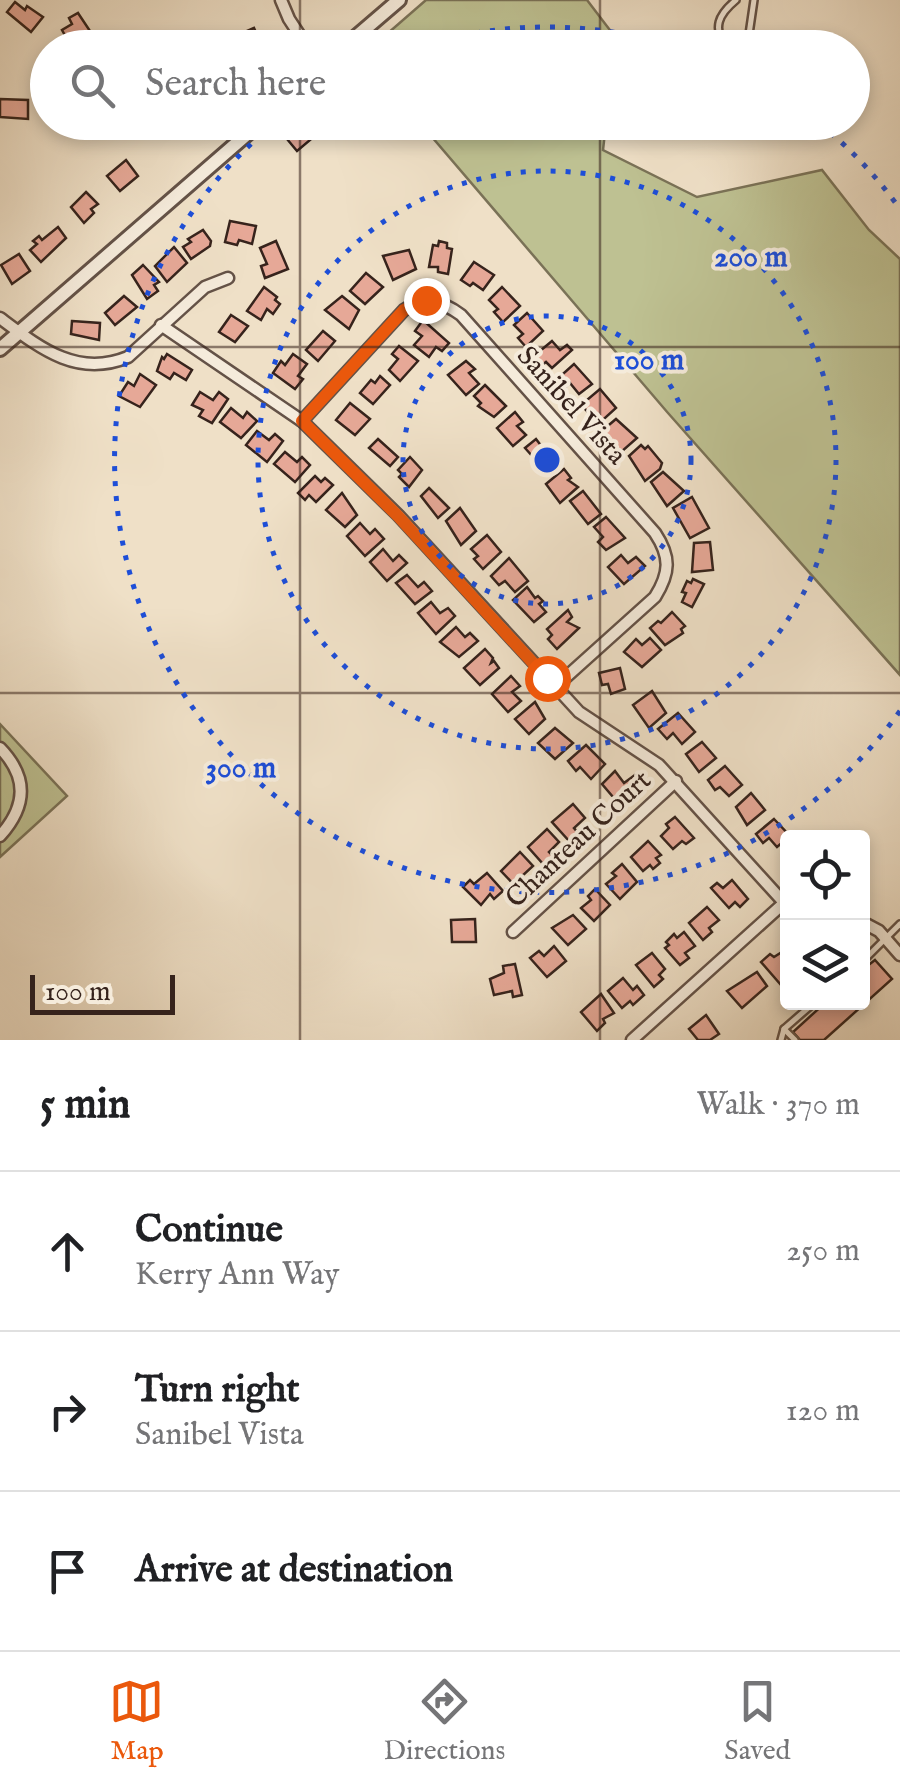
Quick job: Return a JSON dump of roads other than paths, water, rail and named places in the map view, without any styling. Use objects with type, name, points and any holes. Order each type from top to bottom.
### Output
[{"type":"street","points":[[281,0],[296,30]]},
{"type":"street","points":[[364,30],[399,0]]},
{"type":"street","points":[[0,349],[239,140]]},
{"type":"street","points":[[0,318],[71,362],[86,366],[113,363],[128,357],[205,288],[228,278]]},
{"type":"street","name":"Sanibel Vista","points":[[302,421],[404,310],[426,300],[439,302],[462,316],[655,534],[667,556],[664,582],[654,597],[556,687]]},
{"type":"street","points":[[162,325],[302,421],[398,516],[578,712],[650,757],[780,898]]},
{"type":"street","points":[[0,748],[16,764],[22,790],[17,814],[0,836]]},
{"type":"street","name":"Chanteau Court","points":[[513,932],[676,781]]},
{"type":"street","points":[[632,1040],[780,910]]},
{"type":"street","points":[[870,926],[900,955]]},
{"type":"lane","points":[[716,30],[724,10],[736,0]]},
{"type":"lane","points":[[750,30],[754,0]]},
{"type":"lane","points":[[870,955],[900,924]]},
{"type":"lane","points":[[780,1040],[784,1029],[806,1010]]},
{"type":"lane","points":[[784,1029],[794,1040]]}]
